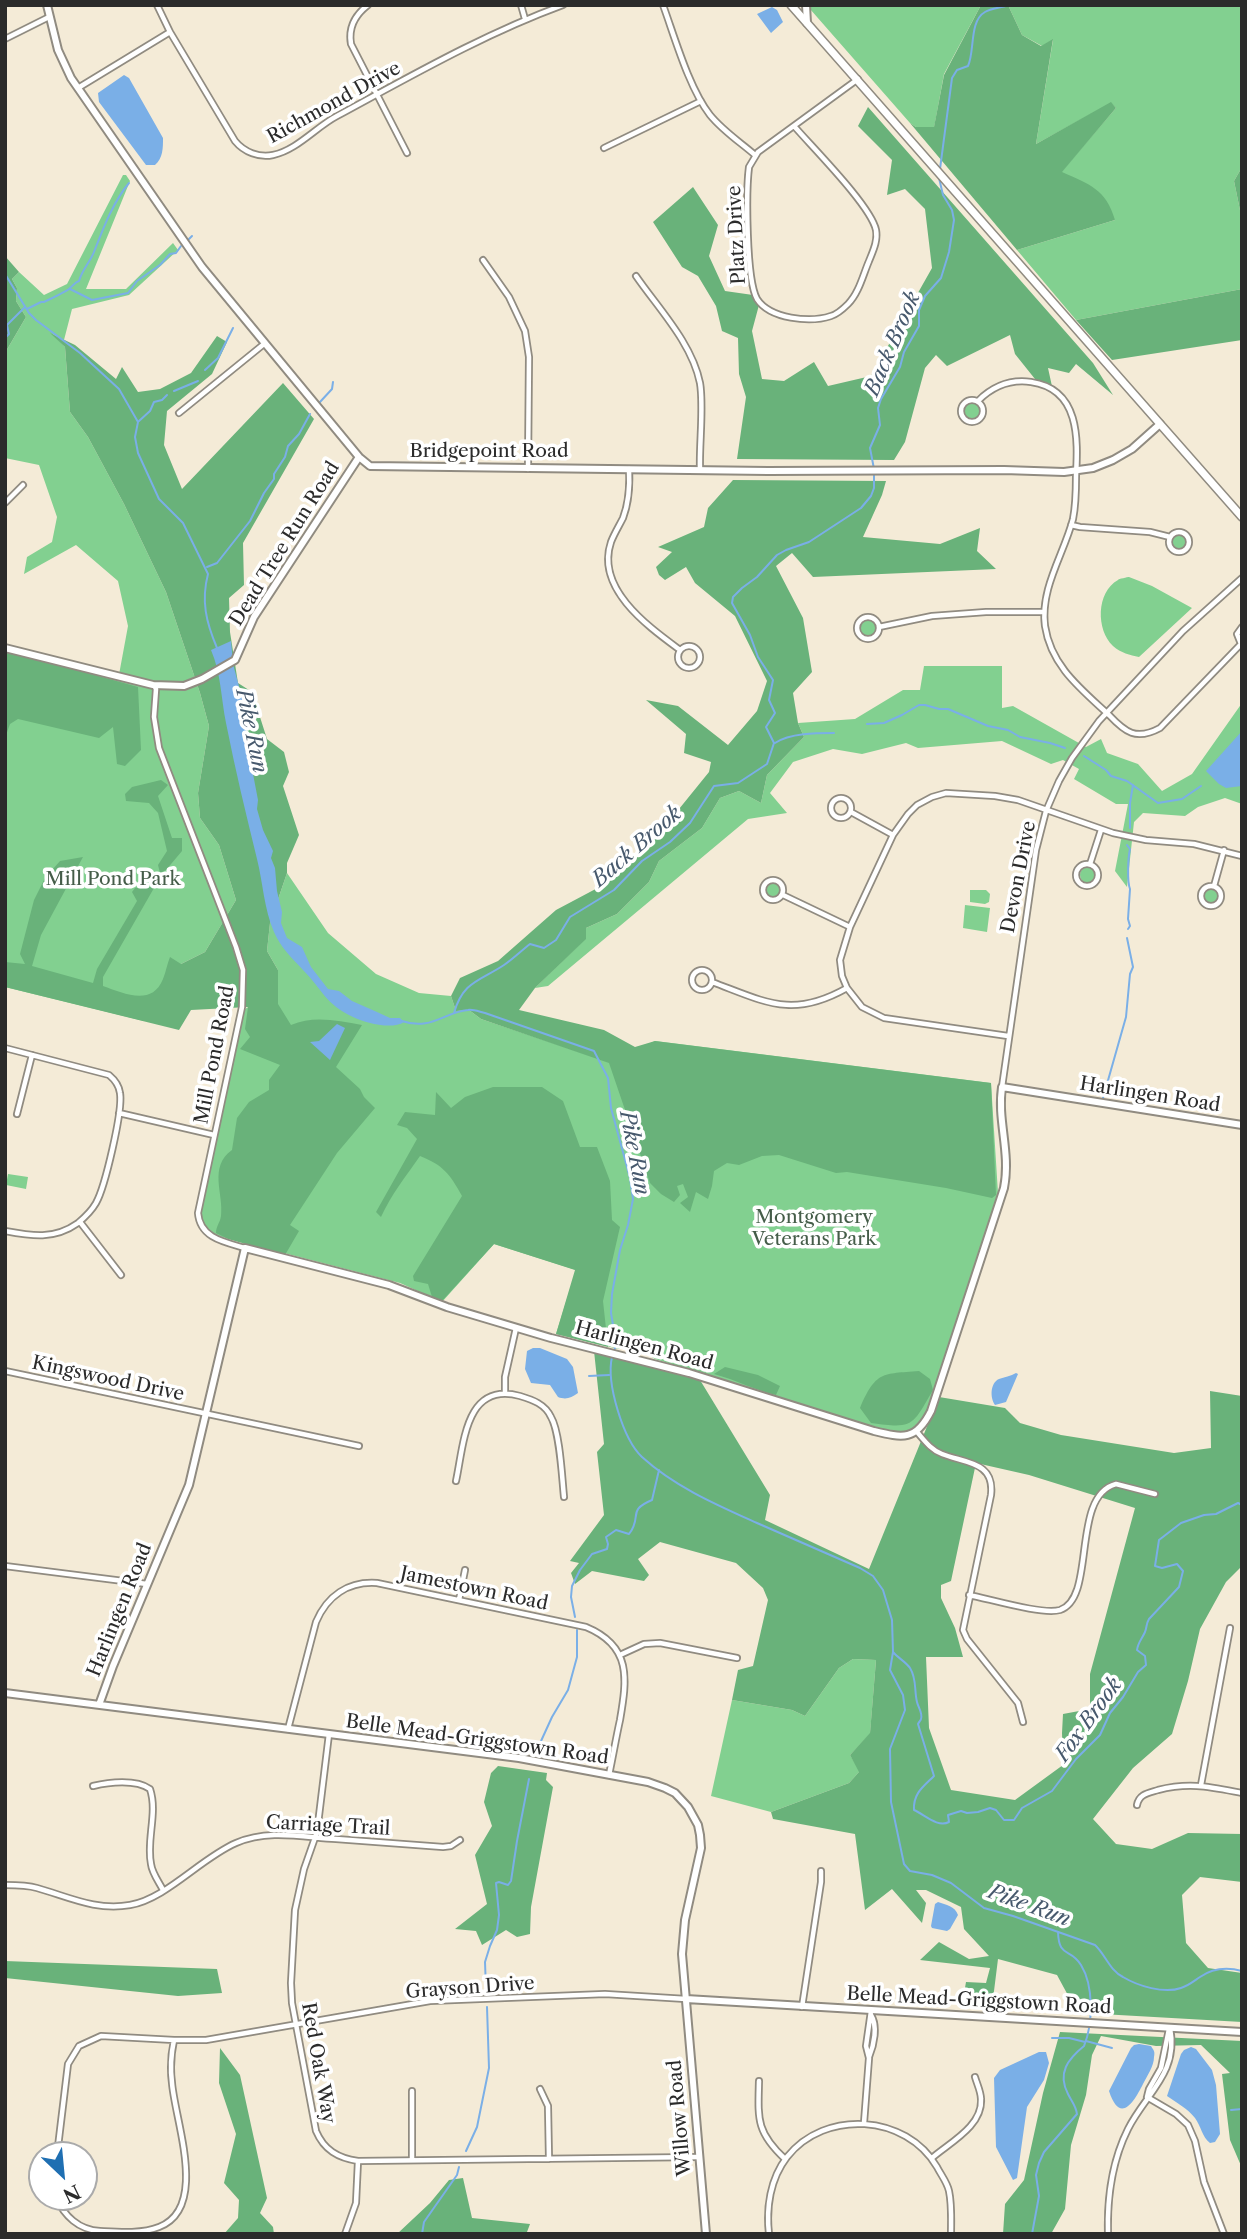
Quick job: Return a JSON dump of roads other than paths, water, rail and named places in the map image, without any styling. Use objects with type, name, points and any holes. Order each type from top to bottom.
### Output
[{"type":"highway","points":[[791,5],[1242,517]]},
{"type":"street","points":[[47,5],[62,61],[78,88],[193,254],[359,457]]},
{"type":"street","name":"Richmond Drive","points":[[157,5],[229,133],[239,146],[252,153],[267,156],[282,152],[326,122],[377,94],[525,19],[563,5]]},
{"type":"street","points":[[368,5],[356,16],[350,28],[351,44],[407,153]]},
{"type":"street","points":[[521,5],[525,19]]},
{"type":"street","points":[[663,5],[701,101],[711,117],[755,155],[858,79]]},
{"type":"street","points":[[806,5],[807,23]]},
{"type":"street","points":[[5,38],[49,17]]},
{"type":"street","points":[[78,88],[170,32]]},
{"type":"street","points":[[604,148],[701,101]]},
{"type":"street","name":"Platz Drive","points":[[755,155],[749,167],[748,180],[751,279],[757,299],[765,308],[785,317],[825,317],[839,313],[855,296],[875,245],[876,232],[868,212],[794,126]]},
{"type":"street","points":[[483,260],[509,297],[525,331],[529,357],[528,468]]},
{"type":"street","points":[[636,276],[679,337],[696,370],[700,391],[700,470]]},
{"type":"street","points":[[179,413],[264,344]]},
{"type":"street","points":[[978,401],[983,407],[981,417],[976,421],[965,420],[961,413],[967,400],[978,401],[994,388],[1016,381],[1039,383],[1056,392],[1069,408],[1077,439],[1076,506],[1048,587],[1044,612],[1047,637],[1057,661],[1069,677],[1128,731],[1152,733],[1168,720],[1241,644],[1237,634],[1242,627]]},
{"type":"street","name":"Bridgepoint Road","points":[[359,457],[370,466],[379,467],[1054,472],[1077,471],[1103,464],[1121,455],[1160,424]]},
{"type":"street","name":"Dead Tree Run Road","points":[[5,648],[153,685],[188,685],[233,662],[254,617],[359,457]]},
{"type":"street","points":[[629,469],[629,499],[607,559],[611,577],[640,619],[680,650]]},
{"type":"street","points":[[5,503],[23,485]]},
{"type":"street","points":[[1071,525],[1150,532],[1170,537],[1178,532],[1184,533],[1189,538],[1188,547],[1183,552],[1176,552],[1170,548],[1170,537]]},
{"type":"street","name":"Devon Drive","points":[[1002,1087],[1035,850],[1046,811],[1072,758],[1107,713],[1183,631],[1242,578]]},
{"type":"street","points":[[879,627],[932,616],[1044,612]]},
{"type":"street","points":[[866,617],[876,620],[879,627],[877,634],[871,638],[864,638],[857,630],[860,620],[866,617]]},
{"type":"street","points":[[693,646],[700,655],[699,662],[694,667],[683,667],[678,657],[680,650],[693,646]]},
{"type":"street","name":"Mill Pond Road","points":[[153,685],[156,689],[154,723],[159,748],[243,970],[242,1007],[198,1207],[198,1220],[210,1236],[245,1248]]},
{"type":"street","points":[[1008,1036],[884,1018],[862,1007],[847,988],[842,976],[840,960],[850,927],[893,835],[917,805],[946,793],[1005,797],[1131,838],[1194,844],[1242,856]]},
{"type":"street","points":[[842,798],[850,804],[850,811],[847,817],[837,818],[832,814],[831,805],[835,799],[842,798]]},
{"type":"street","points":[[850,811],[893,835]]},
{"type":"street","points":[[1090,864],[1101,830]]},
{"type":"street","points":[[1214,886],[1224,850]]},
{"type":"street","points":[[1090,864],[1097,871],[1097,878],[1094,884],[1084,886],[1078,881],[1077,870],[1082,865],[1090,864]]},
{"type":"street","points":[[773,880],[780,882],[784,888],[783,895],[778,900],[768,900],[764,895],[764,885],[773,880]]},
{"type":"street","points":[[1214,886],[1220,891],[1221,898],[1214,906],[1207,906],[1201,899],[1201,892],[1205,887],[1214,886]]},
{"type":"street","points":[[783,895],[850,927]]},
{"type":"street","points":[[706,971],[711,975],[712,982],[706,989],[700,990],[694,987],[692,978],[696,972],[706,971]]},
{"type":"street","points":[[712,982],[767,1003],[790,1006],[804,1006],[824,1000],[847,988]]},
{"type":"street","points":[[5,1048],[109,1075],[118,1085],[121,1094],[120,1113],[101,1190],[94,1206],[80,1222],[45,1237],[5,1231]]},
{"type":"street","points":[[18,1114],[32,1055]]},
{"type":"street","points":[[1002,1087],[1000,1112],[1007,1160],[1004,1188],[931,1411],[917,1432],[936,1451],[976,1464],[990,1479],[991,1495],[963,1624],[965,1636],[1018,1703],[1023,1721]]},
{"type":"street","name":"Harlingen Road","points":[[1002,1087],[1242,1125]]},
{"type":"street","points":[[120,1113],[214,1135]]},
{"type":"street","points":[[80,1222],[121,1275]]},
{"type":"street","name":"Harlingen Road","points":[[99,1704],[186,1495],[245,1248],[389,1285],[447,1307],[516,1328],[701,1376],[888,1434],[905,1436],[917,1432]]},
{"type":"street","points":[[505,1393],[505,1377],[516,1328]]},
{"type":"street","name":"Kingswood Drive","points":[[5,1371],[359,1446]]},
{"type":"street","points":[[457,1481],[473,1411],[489,1397],[505,1393],[538,1402],[551,1416],[556,1430],[564,1497]]},
{"type":"street","points":[[969,1595],[1046,1611],[1061,1609],[1071,1602],[1075,1595],[1092,1508],[1099,1493],[1116,1484],[1154,1494]]},
{"type":"street","points":[[5,1566],[147,1584]]},
{"type":"street","points":[[459,1600],[465,1570]]},
{"type":"street","name":"Jamestown Road","points":[[288,1729],[316,1622],[327,1602],[340,1591],[361,1583],[377,1583],[586,1627],[606,1637],[620,1655]]},
{"type":"street","points":[[1201,1785],[1230,1628]]},
{"type":"street","points":[[609,1775],[626,1686],[620,1655],[644,1644],[660,1643],[737,1658]]},
{"type":"street","name":"Belle Mead-Griggstown Road","points":[[5,1693],[519,1758],[648,1782],[674,1793],[688,1807],[698,1825],[701,1848],[683,1936],[686,1999],[871,2013],[1242,2032]]},
{"type":"street","name":"Red Oak Way","points":[[329,1734],[316,1838],[304,1869],[295,1910],[291,1983],[296,2024],[318,2136],[334,2154],[358,2161],[699,2157]]},
{"type":"street","points":[[93,1786],[117,1783],[150,1789],[150,1861],[163,1890]]},
{"type":"street","points":[[1137,1805],[1138,1800],[1147,1793],[1183,1785],[1201,1785],[1242,1793]]},
{"type":"street","name":"Carriage Trail","points":[[5,1885],[35,1887],[83,1904],[108,1908],[137,1903],[163,1890],[216,1854],[249,1837],[268,1834],[443,1847],[451,1846],[460,1840]]},
{"type":"street","points":[[802,2007],[821,1871]]},
{"type":"street","name":"Grayson Drive","points":[[59,2141],[68,2064],[79,2046],[101,2036],[206,2039],[430,2001],[605,1994],[686,1999]]},
{"type":"street","name":"Willow Road","points":[[686,1999],[706,2234]]},
{"type":"street","points":[[864,2123],[869,2058],[866,2046],[871,2013]]},
{"type":"street","points":[[1108,2234],[1110,2194],[1116,2161],[1129,2127],[1147,2097],[1156,2090],[1170,2063],[1170,2028]]},
{"type":"street","points":[[63,2211],[72,2222],[99,2231],[145,2231],[163,2225],[178,2212],[186,2194],[187,2179],[172,2084],[171,2053],[174,2040]]},
{"type":"street","points":[[932,2158],[976,2120],[981,2099],[975,2077]]},
{"type":"street","points":[[758,2081],[758,2116],[761,2130],[768,2143],[785,2160]]},
{"type":"street","points":[[540,2090],[548,2106],[549,2159]]},
{"type":"street","points":[[412,2091],[412,2160]]},
{"type":"street","points":[[1147,2097],[1188,2124],[1195,2141],[1204,2182],[1224,2234]]},
{"type":"street","points":[[769,2234],[769,2197],[785,2160],[795,2148],[825,2130],[843,2124],[864,2123],[904,2134],[932,2158],[949,2190],[951,2234]]},
{"type":"street","points":[[345,2234],[356,2203],[358,2161]]},
{"type":"water","points":[[772,7],[777,10],[783,22],[771,33],[757,14]]},
{"type":"water","points":[[124,75],[129,78],[163,138],[161,156],[155,165],[146,165],[99,102],[98,93]]},
{"type":"water","points":[[231,641],[233,664],[247,716],[244,725],[251,744],[249,753],[258,800],[257,809],[273,851],[271,858],[282,912],[281,923],[287,938],[302,947],[311,967],[328,989],[339,991],[352,1001],[390,1018],[400,1018],[404,1022],[379,1025],[353,1017],[336,1007],[287,952],[274,932],[211,650]]},
{"type":"water","points":[[1242,731],[1242,786],[1226,788],[1206,771]]},
{"type":"water","points":[[337,1024],[345,1028],[330,1060],[310,1042],[319,1041]]},
{"type":"water","points":[[540,1348],[567,1359],[573,1367],[578,1393],[561,1398],[550,1385],[531,1383],[525,1369],[527,1351]]},
{"type":"water","points":[[1018,1374],[1006,1402],[995,1405],[992,1387],[999,1379]]},
{"type":"water","points":[[938,1902],[952,1908],[958,1915],[947,1931],[931,1926],[935,1904]]},
{"type":"water","points":[[1139,2044],[1151,2046],[1154,2052],[1153,2064],[1131,2103],[1127,2107],[1118,2107],[1109,2091],[1131,2048]]},
{"type":"water","points":[[1191,2047],[1196,2049],[1212,2070],[1216,2085],[1220,2134],[1215,2142],[1207,2141],[1192,2114],[1167,2096],[1181,2054]]},
{"type":"water","points":[[1039,2052],[1046,2052],[1049,2063],[1044,2080],[1027,2107],[1017,2178],[1013,2180],[996,2147],[994,2078],[1000,2070]]},
{"type":"waterway","name":"Back Brook","points":[[940,169],[952,78],[957,70],[968,66],[974,29],[980,16],[1008,5]]},
{"type":"waterway","name":"Back Brook","points":[[874,469],[870,448],[880,425],[878,408],[881,399],[919,326],[919,310],[925,296],[941,278],[949,252],[954,220],[939,178]]},
{"type":"waterway","points":[[27,309],[62,293],[79,281],[113,207],[129,183]]},
{"type":"waterway","points":[[188,240],[192,236]]},
{"type":"waterway","points":[[70,289],[92,300],[128,293],[137,281],[160,265],[170,254],[176,253],[181,246]]},
{"type":"waterway","name":"Pike Run","points":[[5,274],[29,313],[80,353],[119,389],[138,422],[135,437],[138,453],[159,499],[183,523],[208,574],[206,611],[217,648]]},
{"type":"waterway","points":[[5,338],[9,334],[7,325],[25,307]]},
{"type":"waterway","points":[[205,370],[218,358],[233,328]]},
{"type":"waterway","points":[[174,391],[198,381]]},
{"type":"waterway","points":[[320,402],[332,389],[333,382]]},
{"type":"waterway","points":[[139,421],[150,411],[154,402],[167,395]]},
{"type":"waterway","points":[[207,567],[217,563],[250,521],[274,479],[288,446],[299,434],[310,414]]},
{"type":"waterway","name":"Back Brook","points":[[454,1013],[462,994],[473,983],[504,965],[530,944],[544,948],[556,940],[570,917],[614,890],[642,861],[670,842],[690,823],[714,786],[738,783],[767,764],[774,743],[766,727],[775,713],[769,700],[773,680],[758,657],[750,635],[732,603],[733,597],[757,577],[777,555],[809,542],[861,508],[871,496],[874,475]]},
{"type":"waterway","points":[[867,724],[884,723],[919,705],[925,705],[948,709],[988,726],[1008,730],[1020,737],[1065,748]]},
{"type":"waterway","points":[[775,743],[796,735],[834,733]]},
{"type":"waterway","points":[[1084,756],[1111,776],[1127,781],[1158,803],[1182,799],[1201,786]]},
{"type":"waterway","points":[[1130,828],[1133,785]]},
{"type":"waterway","points":[[1127,845],[1130,849],[1128,929]]},
{"type":"waterway","points":[[1103,1098],[1126,1017],[1133,967],[1127,938]]},
{"type":"waterway","name":"Pike Run","points":[[402,1021],[421,1024],[459,1011],[474,1010],[594,1051],[608,1078],[611,1108],[633,1199],[612,1294],[611,1313],[616,1343],[614,1352]]},
{"type":"waterway","name":"Pike Run","points":[[612,1357],[611,1381],[618,1410],[628,1437],[642,1457],[668,1477],[712,1502],[860,1568],[873,1576],[883,1590],[892,1620],[893,1652],[890,1670],[903,1695],[905,1710],[890,1749],[891,1802],[904,1864],[910,1871],[932,1875],[951,1883],[984,1908],[1095,1945],[1118,1974],[1143,1986],[1174,1990],[1215,1970],[1242,1971]]},
{"type":"waterway","points":[[589,1376],[609,1375]]},
{"type":"waterway","points":[[575,1617],[572,1586],[580,1570],[592,1554],[607,1549],[606,1537],[616,1530],[629,1534],[639,1507],[652,1500],[659,1470]]},
{"type":"waterway","name":"Fox Brook","points":[[893,1652],[914,1676],[921,1715],[918,1724],[934,1776],[917,1794],[914,1810],[940,1823],[949,1822],[948,1815],[961,1811],[978,1812],[990,1808],[996,1810],[1004,1820],[1014,1820],[1022,1808],[1052,1791],[1076,1759],[1100,1735],[1110,1713],[1138,1672],[1146,1665],[1145,1656],[1137,1650],[1147,1622],[1179,1587],[1183,1571],[1177,1564],[1162,1568],[1155,1566],[1159,1540],[1181,1523],[1216,1514],[1238,1503],[1242,1505]]},
{"type":"waterway","points":[[536,1752],[568,1690],[577,1657],[577,1630]]},
{"type":"waterway","points":[[486,1989],[485,1962],[497,1930],[499,1915],[496,1883],[508,1885],[511,1881],[529,1779]]},
{"type":"waterway","points":[[1032,2234],[1039,2196],[1036,2175],[1039,2163],[1044,2152],[1077,2114],[1065,2086],[1064,2073],[1069,2061],[1084,2046],[1090,2016],[1090,1994],[1085,1974],[1077,1960],[1060,1946],[1058,1932]]},
{"type":"waterway","points":[[466,2151],[477,2127],[489,2068],[487,2007]]},
{"type":"waterway","points":[[1052,2038],[1085,2042]]},
{"type":"waterway","points":[[1086,2041],[1112,2048]]},
{"type":"waterway","points":[[1231,2110],[1242,2109]]},
{"type":"waterway","points":[[422,2234],[424,2222],[457,2175],[459,2167]]},
{"type":"park label","name":"Mill Pond Park","points":[[113,880]]},
{"type":"park label","name":"Montgomery Veterans Park","points":[[814,1229]]}]
